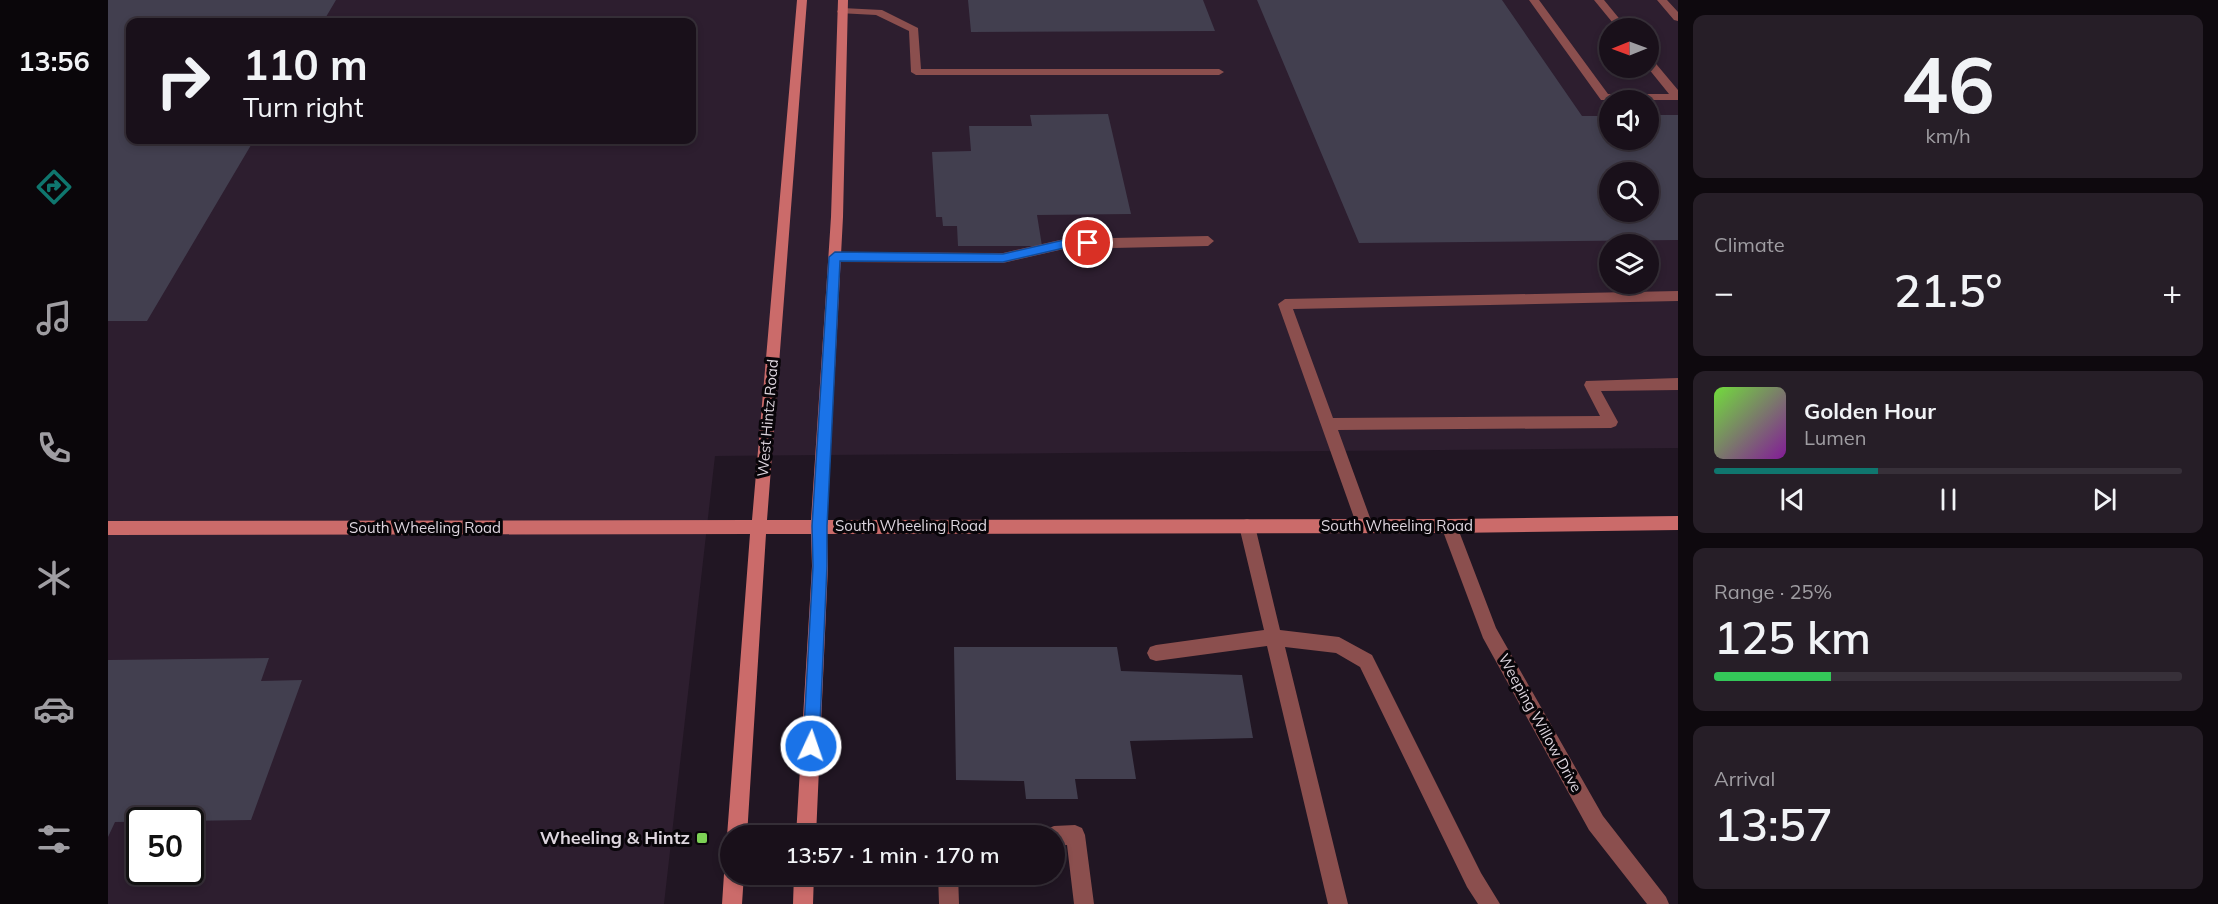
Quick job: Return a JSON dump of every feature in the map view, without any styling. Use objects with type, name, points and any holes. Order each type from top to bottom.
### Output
[{"type":"main road","name":"West Hintz Road","points":[[737,825],[802,0]]},
{"type":"main road","points":[[807,825],[820,566],[819,526],[835,257],[843,6]]},
{"type":"main road","name":"South Wheeling Road","points":[[108,528],[1449,526],[1678,523]]},
{"type":"main road","points":[[732,904],[733,885]]},
{"type":"main road","points":[[803,904],[804,885]]},
{"type":"street","points":[[1534,0],[1605,98],[1678,97]]},
{"type":"street","points":[[1599,0],[1614,18]]},
{"type":"street","points":[[1662,0],[1678,18]]},
{"type":"street","points":[[843,6],[878,12],[914,30],[916,72],[1219,72]]},
{"type":"street","points":[[1659,74],[1678,97]]},
{"type":"street","points":[[835,257],[1003,258],[1064,244],[1208,241]]},
{"type":"street","points":[[1365,526],[1285,304],[1678,296]]},
{"type":"street","points":[[1328,424],[1611,422],[1591,385],[1678,384]]},
{"type":"street","points":[[1247,526],[1338,904]]},
{"type":"street","name":"Weeping Willow Drive","points":[[1449,526],[1489,632],[1596,823],[1659,904]]},
{"type":"street","points":[[1156,653],[1274,637],[1339,645],[1366,661],[1474,880],[1490,904]]},
{"type":"street","points":[[1065,835],[1075,835],[1084,904]]},
{"type":"street","points":[[948,885],[949,904]]},
{"type":"shaded area","points":[[108,0],[1678,0],[1678,448],[715,456],[664,904],[108,904]]},
{"type":"building","points":[[108,0],[336,0],[325,18],[126,18],[126,144],[252,144],[147,321],[108,321]]},
{"type":"building","points":[[968,0],[1203,0],[1215,31],[971,32]]},
{"type":"building","points":[[1257,0],[1502,0],[1582,116],[1599,116],[1599,150],[1659,150],[1659,115],[1678,115],[1678,240],[1659,240],[1659,234],[1599,234],[1599,241],[1359,243]]},
{"type":"building","points":[[1108,114],[1131,214],[1037,215],[1042,246],[958,246],[957,226],[943,226],[942,217],[936,217],[932,152],[971,151],[969,126],[1032,126],[1030,115]]},
{"type":"building","points":[[954,647],[1117,647],[1121,671],[1242,675],[1253,738],[1130,741],[1136,779],[1075,779],[1078,799],[1026,799],[1024,781],[956,780]]},
{"type":"building","points":[[269,658],[261,681],[302,680],[251,820],[204,821],[204,807],[126,807],[126,822],[115,822],[108,837],[108,660]]},
{"type":"place","name":"Wheeling & Hintz","points":[[702,838]]},
{"type":"route","points":[[811,746],[820,566],[819,526],[835,257],[1003,258],[1064,244],[1088,243]]}]
